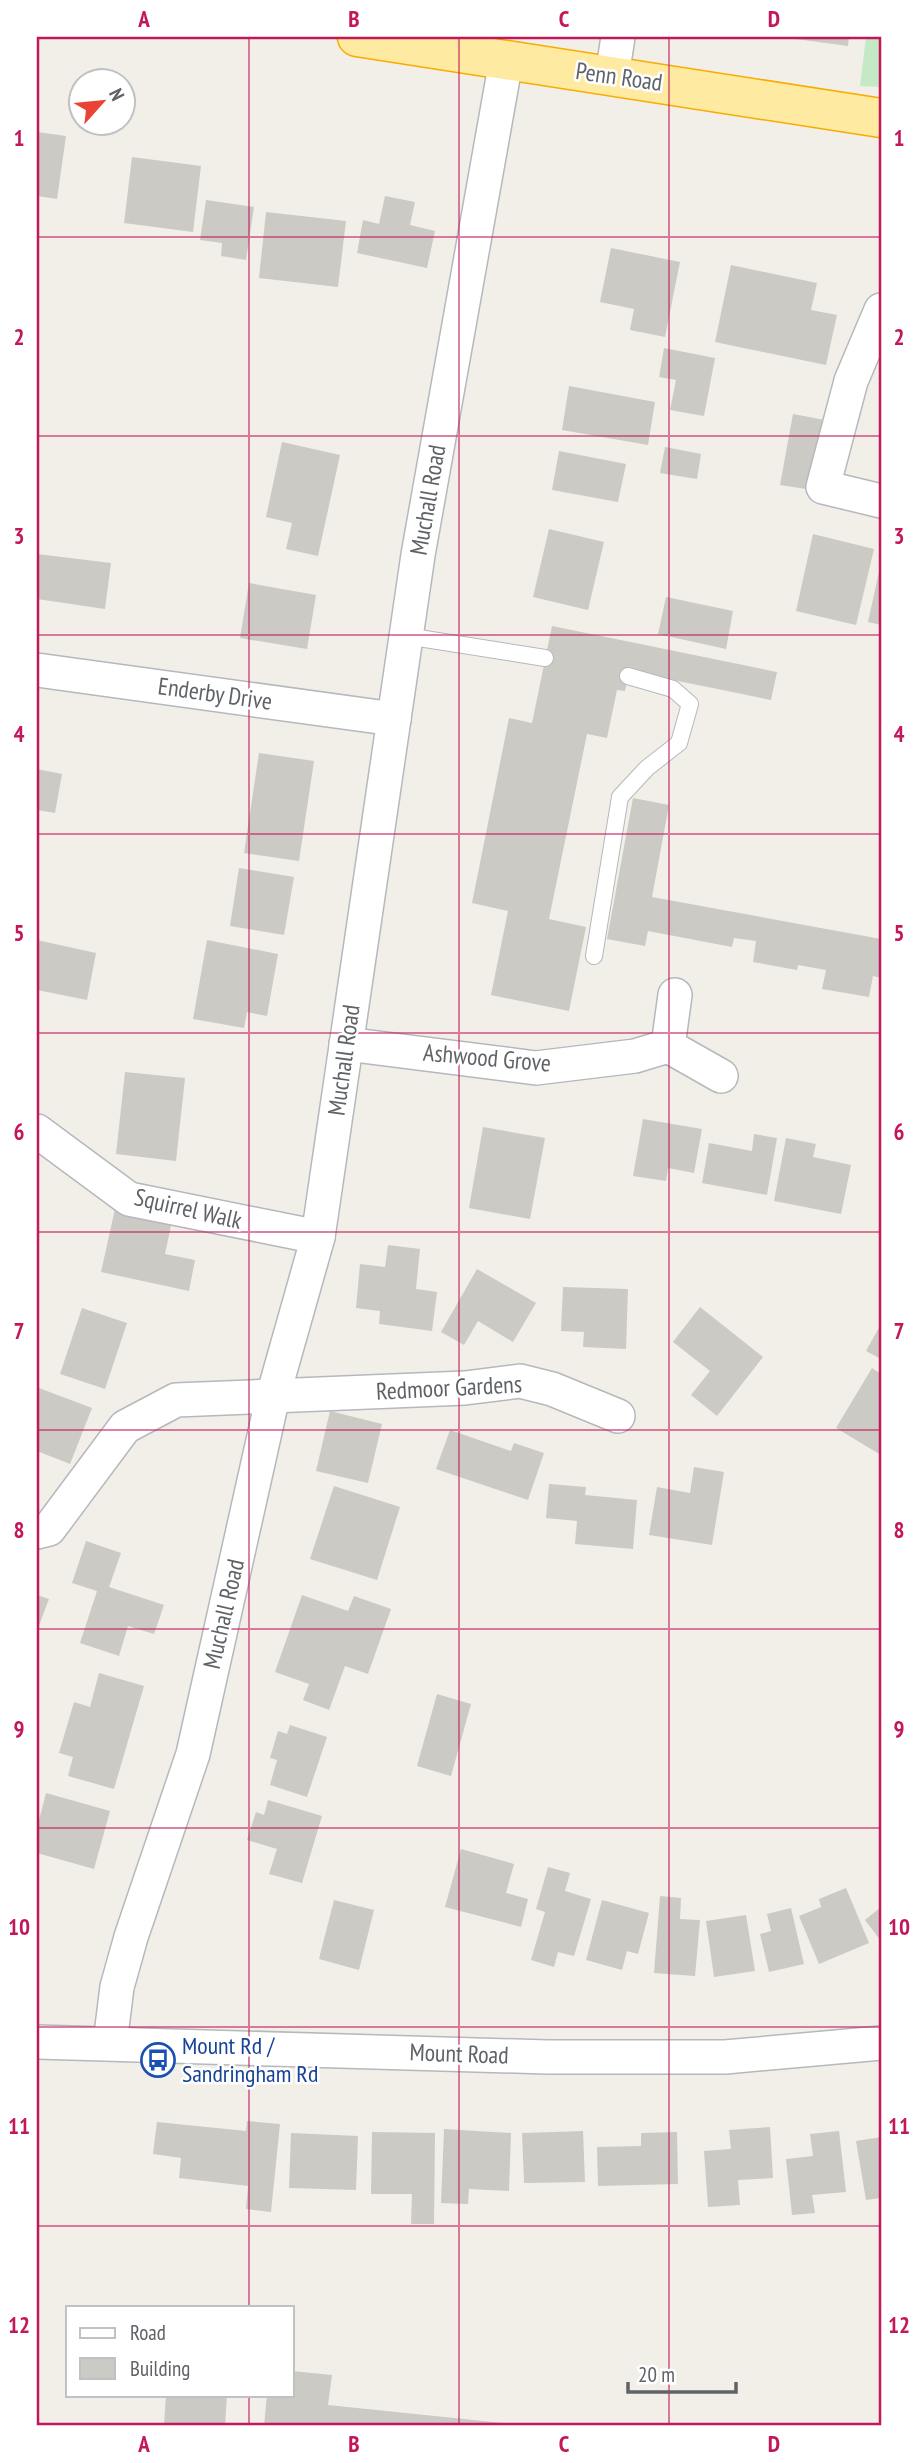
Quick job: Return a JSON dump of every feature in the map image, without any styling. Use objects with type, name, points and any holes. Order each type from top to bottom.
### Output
[{"type":"highway","name":"Penn Road","points":[[357,37],[881,118]]},
{"type":"street","points":[[612,76],[618,37]]},
{"type":"street","name":"Muchall Road","points":[[110,2043],[117,1987],[131,1937],[193,1754],[273,1396],[318,1237],[418,555],[506,61]]},
{"type":"street","points":[[881,310],[851,382],[822,487],[881,501]]},
{"type":"street","name":"Enderby Drive","points":[[37,670],[394,719]]},
{"type":"street","points":[[675,995],[668,1046],[721,1076]]},
{"type":"street","name":"Ashwood Grove","points":[[346,1044],[536,1068],[635,1056],[668,1046]]},
{"type":"street","name":"Squirrel Walk","points":[[37,1131],[129,1199],[318,1237]]},
{"type":"street","name":"Redmoor Gardens","points":[[37,1532],[49,1529],[125,1427],[176,1400],[465,1388],[520,1381],[552,1389],[618,1416]]},
{"type":"street","name":"Mount Road","points":[[37,2042],[547,2057],[725,2057],[881,2043]]},
{"type":"lane","points":[[406,636],[545,659]]},
{"type":"lane","points":[[594,956],[620,797],[647,768],[679,743],[690,704],[673,689],[628,676]]},
{"type":"green space","points":[[866,37],[881,37],[881,87],[860,86]]},
{"type":"building","points":[[781,37],[849,37],[848,46]]},
{"type":"building","points":[[37,132],[66,136],[57,199],[37,196]]},
{"type":"building","points":[[132,157],[201,166],[193,232],[124,223]]},
{"type":"building","points":[[385,196],[415,202],[410,225],[435,231],[427,268],[357,253],[363,220],[379,224]]},
{"type":"building","points":[[206,200],[254,207],[246,260],[221,256],[222,243],[200,240]]},
{"type":"building","points":[[266,212],[346,221],[338,287],[259,278]]},
{"type":"building","points":[[611,248],[680,262],[665,337],[630,330],[634,309],[600,302]]},
{"type":"building","points":[[731,265],[817,283],[811,310],[837,315],[826,365],[715,342]]},
{"type":"building","points":[[664,348],[715,358],[704,416],[670,410],[676,380],[659,377]]},
{"type":"building","points":[[569,386],[655,402],[648,445],[562,430]]},
{"type":"building","points":[[793,414],[825,420],[813,490],[780,485]]},
{"type":"building","points":[[282,442],[340,455],[318,556],[286,549],[292,523],[266,517]]},
{"type":"building","points":[[665,447],[701,454],[697,479],[660,473]]},
{"type":"building","points":[[559,451],[626,464],[618,502],[552,490]]},
{"type":"building","points":[[549,529],[604,542],[588,610],[533,597]]},
{"type":"building","points":[[813,534],[874,549],[856,625],[796,611]]},
{"type":"building","points":[[37,554],[111,563],[105,609],[37,599]]},
{"type":"building","points":[[881,567],[881,625],[868,622]]},
{"type":"building","points":[[249,583],[316,595],[307,649],[240,638]]},
{"type":"building","points":[[666,597],[733,611],[726,649],[658,634]]},
{"type":"building","points":[[552,626],[777,672],[771,700],[629,671],[625,691],[617,690],[607,738],[587,734],[549,919],[586,927],[569,1011],[491,995],[508,911],[472,903],[509,718],[532,723]]},
{"type":"building","points":[[259,753],[314,761],[299,861],[244,853]]},
{"type":"building","points":[[37,769],[62,774],[55,813],[37,810]]},
{"type":"building","points":[[633,798],[669,805],[652,897],[881,939],[881,978],[873,976],[869,997],[822,989],[826,970],[798,965],[797,970],[753,962],[756,941],[734,938],[732,947],[648,931],[645,946],[607,939]]},
{"type":"building","points":[[239,868],[294,877],[284,935],[230,926]]},
{"type":"building","points":[[37,940],[96,953],[87,1000],[37,990]]},
{"type":"building","points":[[207,940],[278,954],[267,1016],[247,1012],[244,1028],[193,1019]]},
{"type":"building","points":[[125,1072],[185,1078],[176,1161],[116,1154]]},
{"type":"building","points":[[643,1119],[702,1129],[694,1173],[668,1168],[666,1181],[633,1176]]},
{"type":"building","points":[[483,1127],[545,1138],[530,1219],[469,1208]]},
{"type":"building","points":[[754,1134],[777,1138],[767,1195],[702,1183],[709,1143],[752,1151]]},
{"type":"building","points":[[786,1138],[816,1144],[813,1157],[851,1165],[841,1214],[774,1201]]},
{"type":"building","points":[[115,1209],[172,1221],[165,1254],[195,1260],[189,1291],[101,1272]]},
{"type":"building","points":[[388,1245],[420,1249],[416,1289],[437,1292],[432,1331],[379,1324],[380,1311],[356,1308],[360,1264],[385,1267]]},
{"type":"building","points":[[477,1269],[536,1303],[513,1342],[478,1321],[464,1345],[441,1332]]},
{"type":"building","points":[[563,1287],[628,1289],[626,1349],[583,1347],[584,1332],[561,1331]]},
{"type":"building","points":[[700,1307],[763,1357],[717,1416],[691,1395],[710,1371],[673,1342]]},
{"type":"building","points":[[82,1308],[127,1323],[105,1389],[60,1374]]},
{"type":"building","points":[[881,1324],[881,1359],[866,1351]]},
{"type":"building","points":[[872,1368],[881,1374],[881,1455],[836,1428]]},
{"type":"building","points":[[39,1388],[92,1408],[70,1464],[37,1451]]},
{"type":"building","points":[[330,1411],[382,1424],[368,1483],[316,1471]]},
{"type":"building","points":[[450,1430],[511,1451],[514,1443],[544,1453],[528,1500],[436,1469]]},
{"type":"building","points":[[694,1467],[724,1472],[712,1545],[649,1535],[657,1487],[690,1493]]},
{"type":"building","points":[[549,1484],[586,1487],[585,1495],[637,1500],[633,1549],[575,1544],[577,1521],[546,1518]]},
{"type":"building","points":[[334,1486],[400,1507],[377,1580],[310,1559]]},
{"type":"building","points":[[86,1541],[121,1553],[109,1587],[164,1605],[154,1634],[128,1626],[119,1656],[80,1643],[97,1591],[72,1583]]},
{"type":"building","points":[[37,1595],[49,1599],[37,1631]]},
{"type":"building","points":[[302,1595],[348,1611],[354,1596],[391,1609],[368,1674],[345,1666],[329,1710],[303,1700],[309,1684],[275,1672]]},
{"type":"building","points":[[99,1673],[144,1686],[114,1789],[68,1776],[73,1757],[59,1753],[74,1702],[90,1707]]},
{"type":"building","points":[[437,1694],[471,1704],[451,1776],[417,1766]]},
{"type":"building","points":[[290,1725],[327,1737],[307,1797],[270,1785],[277,1760],[270,1758],[278,1731],[287,1734]]},
{"type":"building","points":[[46,1793],[110,1811],[94,1869],[37,1853],[37,1828]]},
{"type":"building","points":[[268,1800],[322,1816],[302,1883],[269,1874],[277,1849],[247,1840],[256,1812],[264,1815]]},
{"type":"building","points":[[461,1849],[514,1864],[506,1893],[528,1899],[521,1927],[445,1907]]},
{"type":"building","points":[[548,1867],[570,1873],[565,1891],[591,1899],[574,1956],[558,1952],[554,1967],[531,1960],[545,1912],[536,1909]]},
{"type":"building","points":[[846,1888],[869,1943],[819,1964],[799,1916],[821,1907],[819,1899]]},
{"type":"building","points":[[660,1896],[681,1898],[680,1919],[700,1920],[695,1976],[654,1973]]},
{"type":"building","points":[[334,1900],[374,1910],[359,1970],[319,1959]]},
{"type":"building","points":[[602,1900],[649,1913],[638,1954],[627,1951],[622,1970],[586,1960]]},
{"type":"building","points":[[881,1907],[881,1941],[865,1920]]},
{"type":"building","points":[[791,1908],[804,1964],[769,1972],[760,1934],[771,1931],[767,1914]]},
{"type":"building","points":[[746,1915],[755,1971],[714,1977],[706,1921]]},
{"type":"building","points":[[247,2121],[280,2124],[271,2212],[246,2209],[248,2186],[179,2178],[181,2158],[153,2154],[157,2122],[246,2131]]},
{"type":"building","points":[[770,2127],[773,2178],[738,2180],[740,2205],[708,2207],[704,2151],[731,2149],[729,2130]]},
{"type":"building","points":[[444,2129],[511,2133],[509,2191],[469,2189],[468,2204],[441,2203]]},
{"type":"building","points":[[583,2131],[585,2182],[524,2183],[522,2133]]},
{"type":"building","points":[[839,2131],[846,2192],[812,2195],[815,2213],[792,2215],[786,2159],[813,2156],[810,2134]]},
{"type":"building","points":[[372,2132],[435,2133],[434,2224],[411,2224],[412,2194],[371,2194]]},
{"type":"building","points":[[677,2132],[678,2184],[598,2186],[597,2147],[641,2146],[641,2133]]},
{"type":"building","points":[[291,2133],[358,2136],[356,2190],[289,2188]]},
{"type":"building","points":[[881,2137],[881,2198],[866,2200],[856,2141]]},
{"type":"building","points":[[294,2371],[332,2375],[328,2405],[513,2424],[513,2426],[264,2426],[267,2396],[294,2396]]},
{"type":"building","points":[[166,2396],[227,2396],[225,2426],[164,2426]]},
{"type":"place","name":"Mount Rd / Sandringham Rd","points":[[158,2060]]}]
